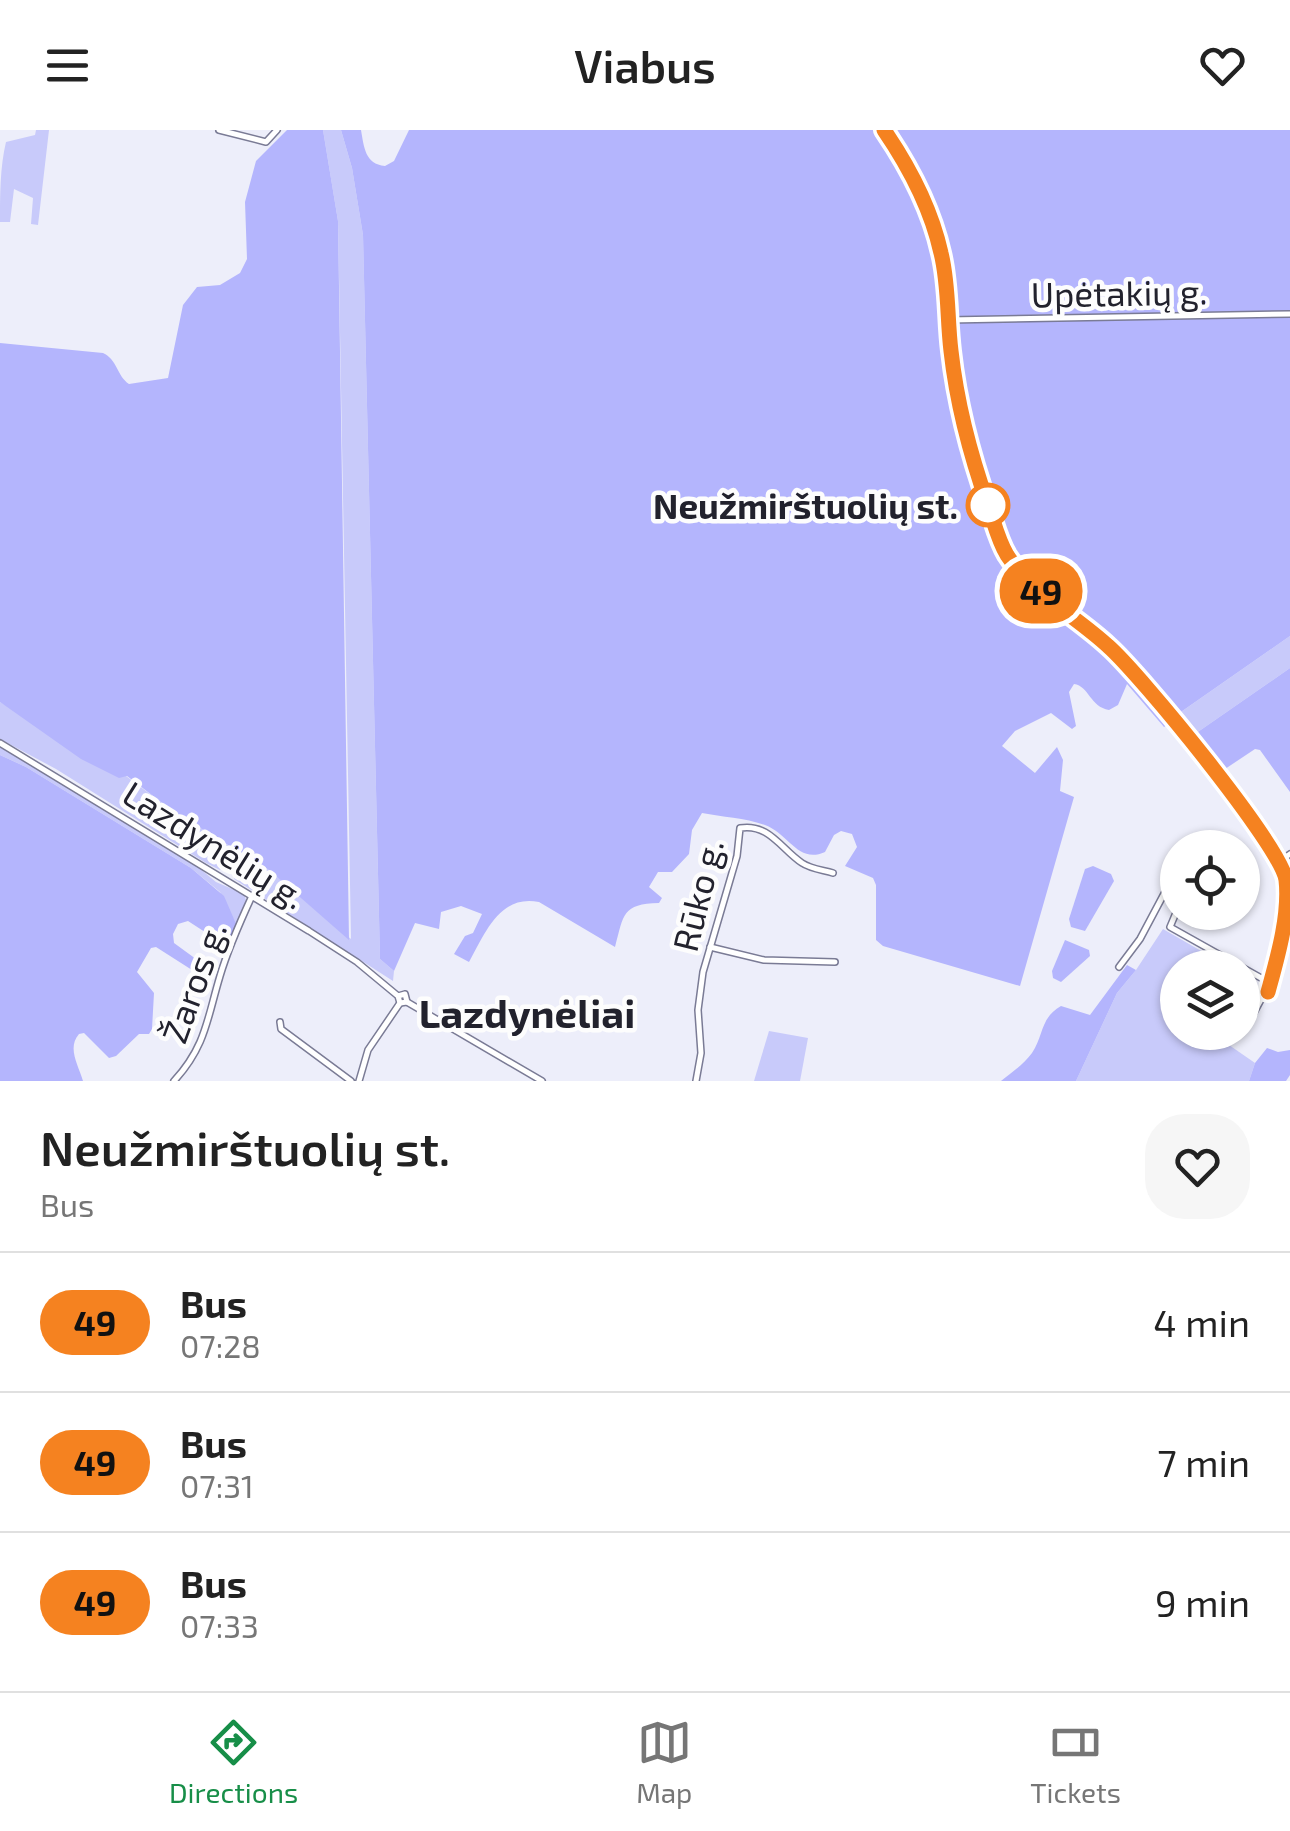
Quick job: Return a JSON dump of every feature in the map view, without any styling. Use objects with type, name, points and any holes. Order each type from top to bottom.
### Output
[{"type":"street","points":[[219,130],[266,142],[278,130]]},
{"type":"street","points":[[884,130],[921,192],[934,226],[945,271],[955,385],[969,449],[1005,551],[1029,580],[1126,665],[1280,862],[1288,890],[1270,984],[1260,1002]]},
{"type":"street","name":"Upėtakių g.","points":[[948,320],[1290,314]]},
{"type":"street","name":"Lazdynėlių g.","points":[[0,743],[357,962],[402,1001],[488,1047],[537,1080]]},
{"type":"street","name":"Rūko g.","points":[[696,1081],[701,1054],[699,997],[737,856],[740,828],[758,828],[805,865],[833,872]]},
{"type":"street","points":[[1280,862],[1290,854]]},
{"type":"street","name":"Žaros g.","points":[[174,1081],[204,1040],[223,967],[252,896]]},
{"type":"street","points":[[1120,967],[1160,903]]},
{"type":"street","points":[[1175,930],[1270,984]]},
{"type":"street","points":[[710,947],[764,960],[835,962]]},
{"type":"street","points":[[360,1081],[368,1050],[402,1001]]},
{"type":"street","points":[[280,1022],[281,1029],[351,1081]]},
{"type":"shaded area","points":[[36,130],[49,130],[38,225],[31,224],[33,198],[14,189],[10,222],[0,222],[6,142],[35,135]]},
{"type":"shaded area","points":[[287,130],[323,130],[338,221],[349,940],[269,870],[174,812],[127,776],[119,778],[81,759],[0,702],[0,343],[103,353],[129,384],[168,378],[183,305],[197,287],[220,285],[240,273],[247,259],[245,202],[256,161]]},
{"type":"shaded area","points":[[323,130],[341,130],[363,235],[380,959],[394,971],[393,981],[234,879],[237,872],[225,864],[220,870],[206,863],[56,769],[0,739],[0,702],[126,776],[174,812],[269,870],[351,939],[338,221]]},
{"type":"shaded area","points":[[341,130],[361,130],[369,158],[385,166],[394,161],[409,130],[875,130],[915,201],[932,249],[945,364],[961,451],[1008,573],[1021,589],[1100,648],[1169,724],[1164,727],[1127,684],[1118,705],[1109,710],[1074,684],[1069,692],[1076,726],[1072,729],[1051,713],[1015,731],[1002,746],[1035,773],[1057,747],[1063,760],[1060,791],[1074,797],[1020,986],[883,946],[876,940],[876,885],[873,878],[845,866],[857,847],[852,834],[841,831],[834,835],[825,852],[808,854],[765,825],[702,813],[692,830],[689,854],[672,872],[658,872],[649,887],[662,898],[659,903],[638,906],[626,913],[615,947],[539,902],[525,901],[503,910],[469,962],[454,954],[465,936],[473,933],[482,914],[461,906],[441,912],[439,929],[415,923],[394,971],[380,959],[363,235]]},
{"type":"shaded area","points":[[897,130],[1290,130],[1290,636],[1178,714],[1116,639],[1041,580],[1008,537],[967,416],[954,274],[946,236],[924,179]]},
{"type":"shaded area","points":[[1290,636],[1290,668],[1192,736],[1178,714]]},
{"type":"shaded area","points":[[1290,668],[1290,792],[1260,750],[1255,749],[1219,773],[1192,736]]},
{"type":"shaded area","points":[[0,747],[192,862],[216,882],[244,894],[246,900],[237,926],[220,892],[191,868],[0,755]]},
{"type":"shaded area","points":[[0,755],[191,868],[224,896],[237,926],[230,944],[225,945],[188,921],[178,924],[174,943],[211,970],[208,977],[156,947],[151,948],[137,972],[154,993],[152,1029],[149,1034],[139,1034],[109,1058],[84,1033],[79,1034],[74,1051],[83,1081],[0,1081]]},
{"type":"shaded area","points":[[1093,866],[1111,874],[1114,881],[1085,931],[1071,927],[1069,919],[1085,869]]},
{"type":"shaded area","points":[[1162,930],[1199,950],[1160,950],[1160,1050],[1236,1050],[1255,1063],[1249,1081],[1076,1081],[1117,993]]},
{"type":"shaded area","points":[[1065,940],[1089,950],[1090,956],[1061,982],[1053,978],[1052,971]]},
{"type":"shaded area","points":[[1127,965],[1136,970],[1117,993],[1076,1081],[1001,1081],[1032,1053],[1054,1011],[1061,1006],[1090,1015]]},
{"type":"shaded area","points":[[769,1031],[808,1038],[800,1081],[754,1081]]},
{"type":"shaded area","points":[[1267,1048],[1278,1052],[1290,1050],[1290,1075],[1286,1081],[1249,1081],[1255,1063]]},
{"type":"bus line","name":"49","points":[[884,130],[921,192],[934,226],[945,271],[951,351],[962,420],[1005,551],[1016,568],[1126,665],[1280,862],[1286,881],[1286,904],[1268,992]]},
{"type":"place","name":"Neužmirštuolių st.","points":[[988,505]]},
{"type":"district","name":"Lazdynėliai","points":[[527,1012]]}]
